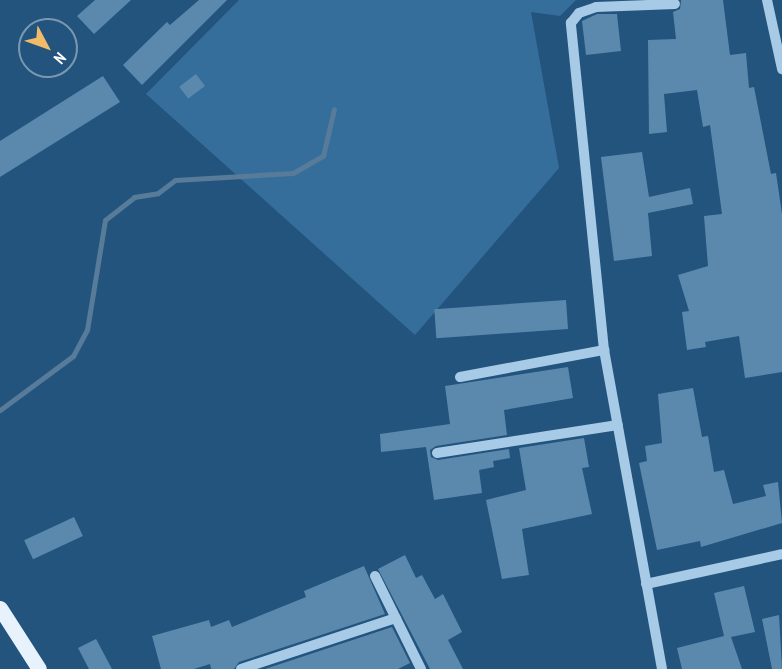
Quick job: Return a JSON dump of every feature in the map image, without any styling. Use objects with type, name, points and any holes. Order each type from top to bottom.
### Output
[{"type":"main road","points":[[0,609],[39,669]]},
{"type":"street","points":[[767,0],[782,69]]},
{"type":"street","points":[[662,669],[604,350],[572,23],[579,13],[596,8],[675,3]]},
{"type":"street","points":[[460,376],[604,350]]},
{"type":"street","points":[[437,453],[618,425]]},
{"type":"street","points":[[646,585],[782,554]]},
{"type":"street","points":[[375,576],[420,669]]},
{"type":"street","points":[[241,669],[396,618]]},
{"type":"shaded area","points":[[239,0],[576,0],[560,16],[531,12],[559,168],[415,335],[146,94]]},
{"type":"building","points":[[95,0],[131,0],[94,34],[77,16]]},
{"type":"building","points":[[199,0],[227,0],[142,85],[123,65],[167,22],[170,25]]},
{"type":"building","points":[[681,0],[723,0],[730,55],[746,53],[749,88],[754,87],[771,174],[776,173],[782,214],[782,372],[745,378],[739,336],[705,342],[706,347],[687,350],[682,312],[689,311],[678,275],[708,266],[704,216],[722,214],[710,125],[703,127],[697,90],[664,94],[667,132],[649,134],[648,40],[676,39],[673,12],[680,9]]},
{"type":"building","points":[[597,14],[617,14],[621,51],[586,55],[582,21]]},
{"type":"building","points":[[196,74],[205,86],[188,99],[179,87]]},
{"type":"building","points":[[103,76],[120,102],[0,177],[0,141]]},
{"type":"building","points":[[642,152],[649,197],[690,188],[693,204],[648,213],[652,256],[614,261],[601,157]]},
{"type":"building","points":[[566,300],[568,329],[436,338],[434,309]]},
{"type":"building","points":[[568,367],[573,398],[504,410],[507,435],[436,446],[430,450],[431,457],[438,460],[509,449],[510,458],[493,461],[494,467],[479,470],[482,493],[434,500],[426,447],[381,452],[380,434],[450,424],[445,386]]},
{"type":"building","points":[[693,388],[702,437],[708,436],[714,472],[724,470],[733,504],[766,496],[763,485],[778,482],[782,523],[701,547],[700,541],[657,550],[639,463],[647,461],[645,446],[662,443],[658,394]]},
{"type":"building","points":[[584,438],[589,467],[582,468],[592,514],[522,529],[529,575],[502,579],[486,500],[526,490],[519,448]]},
{"type":"building","points":[[74,517],[83,536],[33,559],[24,540]]},
{"type":"building","points":[[405,555],[416,578],[422,575],[435,599],[443,594],[462,632],[448,640],[463,669],[430,669],[378,569]]},
{"type":"building","points":[[364,566],[385,614],[239,662],[234,669],[211,669],[210,664],[194,669],[161,669],[152,636],[209,620],[211,627],[229,620],[232,627],[306,597],[304,591]]},
{"type":"building","points":[[744,586],[755,632],[731,637],[742,669],[682,669],[677,648],[724,636],[714,593]]},
{"type":"building","points":[[779,615],[782,669],[772,669],[762,619]]},
{"type":"building","points":[[392,627],[410,663],[398,669],[265,669]]},
{"type":"building","points":[[96,639],[112,669],[89,669],[78,648]]},
{"type":"waterway","points":[[0,410],[73,356],[87,330],[105,220],[134,197],[158,193],[175,180],[293,173],[323,156],[334,109]]}]
